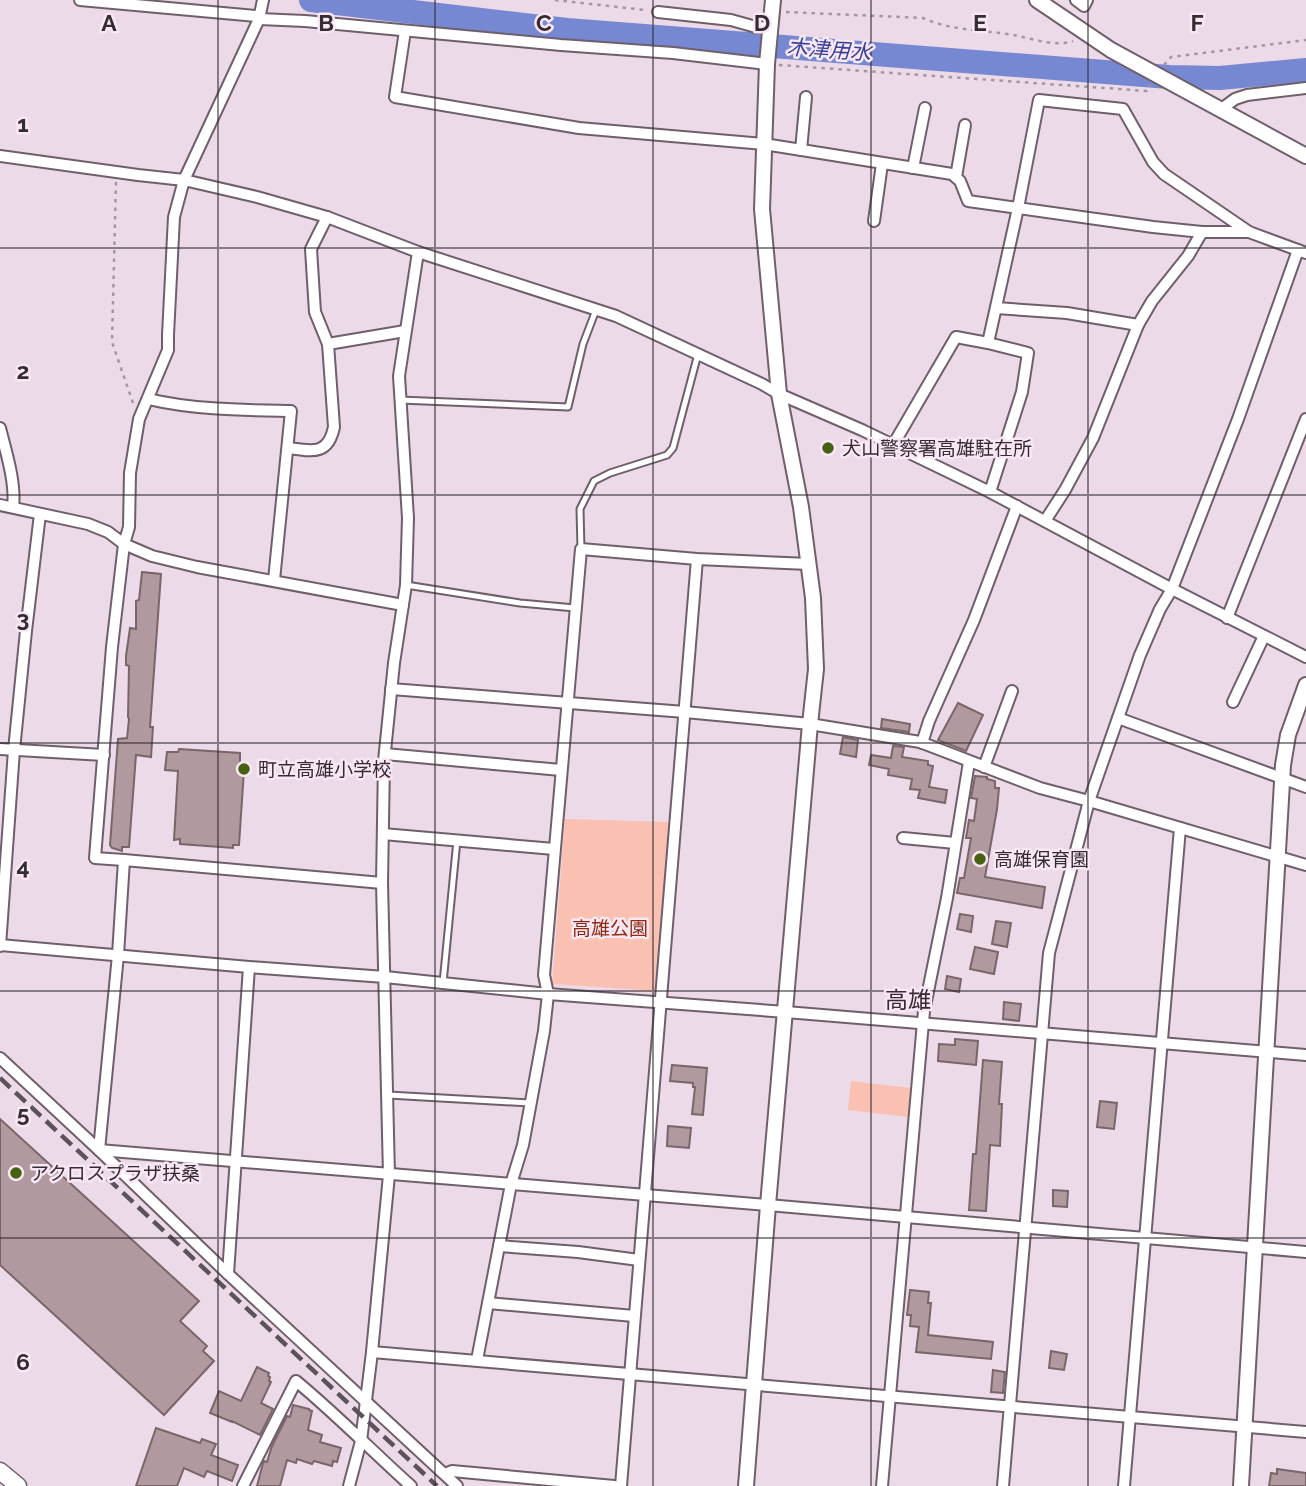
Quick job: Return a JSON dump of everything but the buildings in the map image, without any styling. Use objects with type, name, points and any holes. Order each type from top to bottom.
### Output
[{"type":"main road","points":[[1,1475],[18,1486]]},
{"type":"street","points":[[80,0],[257,16],[261,9]]},
{"type":"street","points":[[1037,0],[1111,50],[1306,156]]},
{"type":"street","points":[[1076,0],[1084,6],[1087,0]]},
{"type":"street","points":[[746,1486],[816,669],[813,598],[801,507],[779,394],[762,209],[767,60],[773,6]]},
{"type":"street","points":[[261,9],[405,31],[767,60]]},
{"type":"street","points":[[261,9],[184,180],[174,217],[168,350],[139,419],[130,473],[130,527],[124,544],[113,647],[95,858],[382,883]]},
{"type":"street","points":[[658,12],[731,20],[770,30]]},
{"type":"street","points":[[405,31],[396,97],[579,128],[764,144],[952,174],[960,181],[968,201],[1153,227],[1202,232],[1249,232]]},
{"type":"street","points":[[1220,110],[1235,99],[1247,95],[1306,88]]},
{"type":"street","points":[[801,150],[806,97]]},
{"type":"street","points":[[988,343],[1039,100],[1123,109],[1153,162],[1164,174],[1249,232],[1302,251],[1171,589],[1140,655],[1089,801],[1049,954],[1003,1486]]},
{"type":"street","points":[[913,168],[925,108]]},
{"type":"street","points":[[956,177],[965,125]]},
{"type":"street","points":[[0,156],[184,180],[257,197],[616,316],[990,492],[1171,589],[1306,657]]},
{"type":"street","points":[[874,221],[882,164]]},
{"type":"street","points":[[288,448],[314,451],[326,447],[332,439],[334,427],[328,344],[315,312],[311,249],[327,218]]},
{"type":"street","points":[[1045,521],[1093,438],[1138,325],[1202,232]]},
{"type":"street","points":[[349,1486],[361,1441],[389,1175],[382,883],[385,754],[406,584],[408,518],[399,376],[418,252]]},
{"type":"street","points":[[996,309],[1067,313],[1138,325]]},
{"type":"street","points":[[328,344],[405,331]]},
{"type":"street","points":[[893,445],[956,337],[1028,353],[1022,392],[990,492]]},
{"type":"street","points":[[148,399],[215,409],[291,411],[274,580]]},
{"type":"street","points":[[1227,618],[1306,419]]},
{"type":"street","points":[[0,428],[8,460],[13,507]]},
{"type":"street","points":[[0,505],[88,524],[152,556],[197,567],[403,605]]},
{"type":"street","points":[[922,743],[929,721],[974,620],[1017,506]]},
{"type":"street","points":[[40,514],[14,750],[0,945],[385,977],[548,994],[1306,1055]]},
{"type":"street","points":[[477,1360],[511,1184],[523,1145],[544,1031],[548,994],[544,975],[581,549],[698,559],[808,564]]},
{"type":"street","points":[[621,1486],[698,559]]},
{"type":"street","points":[[1233,702],[1264,636]]},
{"type":"street","points":[[1241,1486],[1282,778],[1288,735],[1306,685]]},
{"type":"street","points":[[391,689],[810,724],[922,743],[1040,788],[1306,864]]},
{"type":"street","points":[[984,767],[1012,691]]},
{"type":"street","points":[[1118,718],[1306,787]]},
{"type":"street","points":[[0,749],[104,755]]},
{"type":"street","points":[[385,754],[561,770]]},
{"type":"street","points":[[882,1486],[923,1024],[969,762]]},
{"type":"street","points":[[1124,1486],[1180,828]]},
{"type":"street","points":[[383,834],[554,849]]},
{"type":"street","points":[[903,838],[955,843]]},
{"type":"street","points":[[99,1150],[118,955],[124,860]]},
{"type":"street","points":[[228,1274],[249,967]]},
{"type":"street","points":[[0,1058],[457,1486]]},
{"type":"street","points":[[99,1150],[1306,1252]]},
{"type":"street","points":[[499,1246],[578,1252],[639,1261]]},
{"type":"street","points":[[488,1303],[634,1315]]},
{"type":"street","points":[[372,1352],[1306,1432]]},
{"type":"street","points":[[243,1486],[296,1381],[411,1486]]},
{"type":"street","points":[[445,1474],[452,1471],[614,1486]]},
{"type":"lane","points":[[400,400],[568,407],[583,344],[596,310]]},
{"type":"lane","points":[[581,549],[580,509],[594,481],[610,473],[667,455],[673,448],[698,354]]},
{"type":"lane","points":[[406,584],[520,603],[575,608]]},
{"type":"lane","points":[[443,983],[457,840]]},
{"type":"lane","points":[[388,1095],[530,1103]]},
{"type":"path","points":[[555,0],[658,12]]},
{"type":"path","points":[[773,6],[923,18],[971,31],[1012,35],[1042,42],[1068,43],[1077,40],[1084,32]]},
{"type":"path","points":[[1167,61],[1171,57],[1306,40]]},
{"type":"path","points":[[767,60],[1147,91],[1152,83]]},
{"type":"path","points":[[116,172],[112,342],[139,419]]},
{"type":"green space","name":"高雄公園","points":[[565,819],[669,822],[658,991],[552,984]]},
{"type":"green space","points":[[851,1081],[911,1088],[908,1117],[848,1110]]},
{"type":"waterway","name":"木津用水","points":[[311,0],[567,30],[1169,77],[1220,78],[1306,70]]},
{"type":"railway","points":[[0,1078],[437,1486]]},
{"type":"place","name":"犬山警察署高雄駐在所","points":[[828,448]]},
{"type":"place","name":"町立高雄小学校","points":[[244,769]]},
{"type":"place","name":"高雄保育園","points":[[980,859]]},
{"type":"place","name":"アクロスプラザ扶桑","points":[[16,1173]]},
{"type":"district","name":"高雄","points":[[908,1000]]}]
